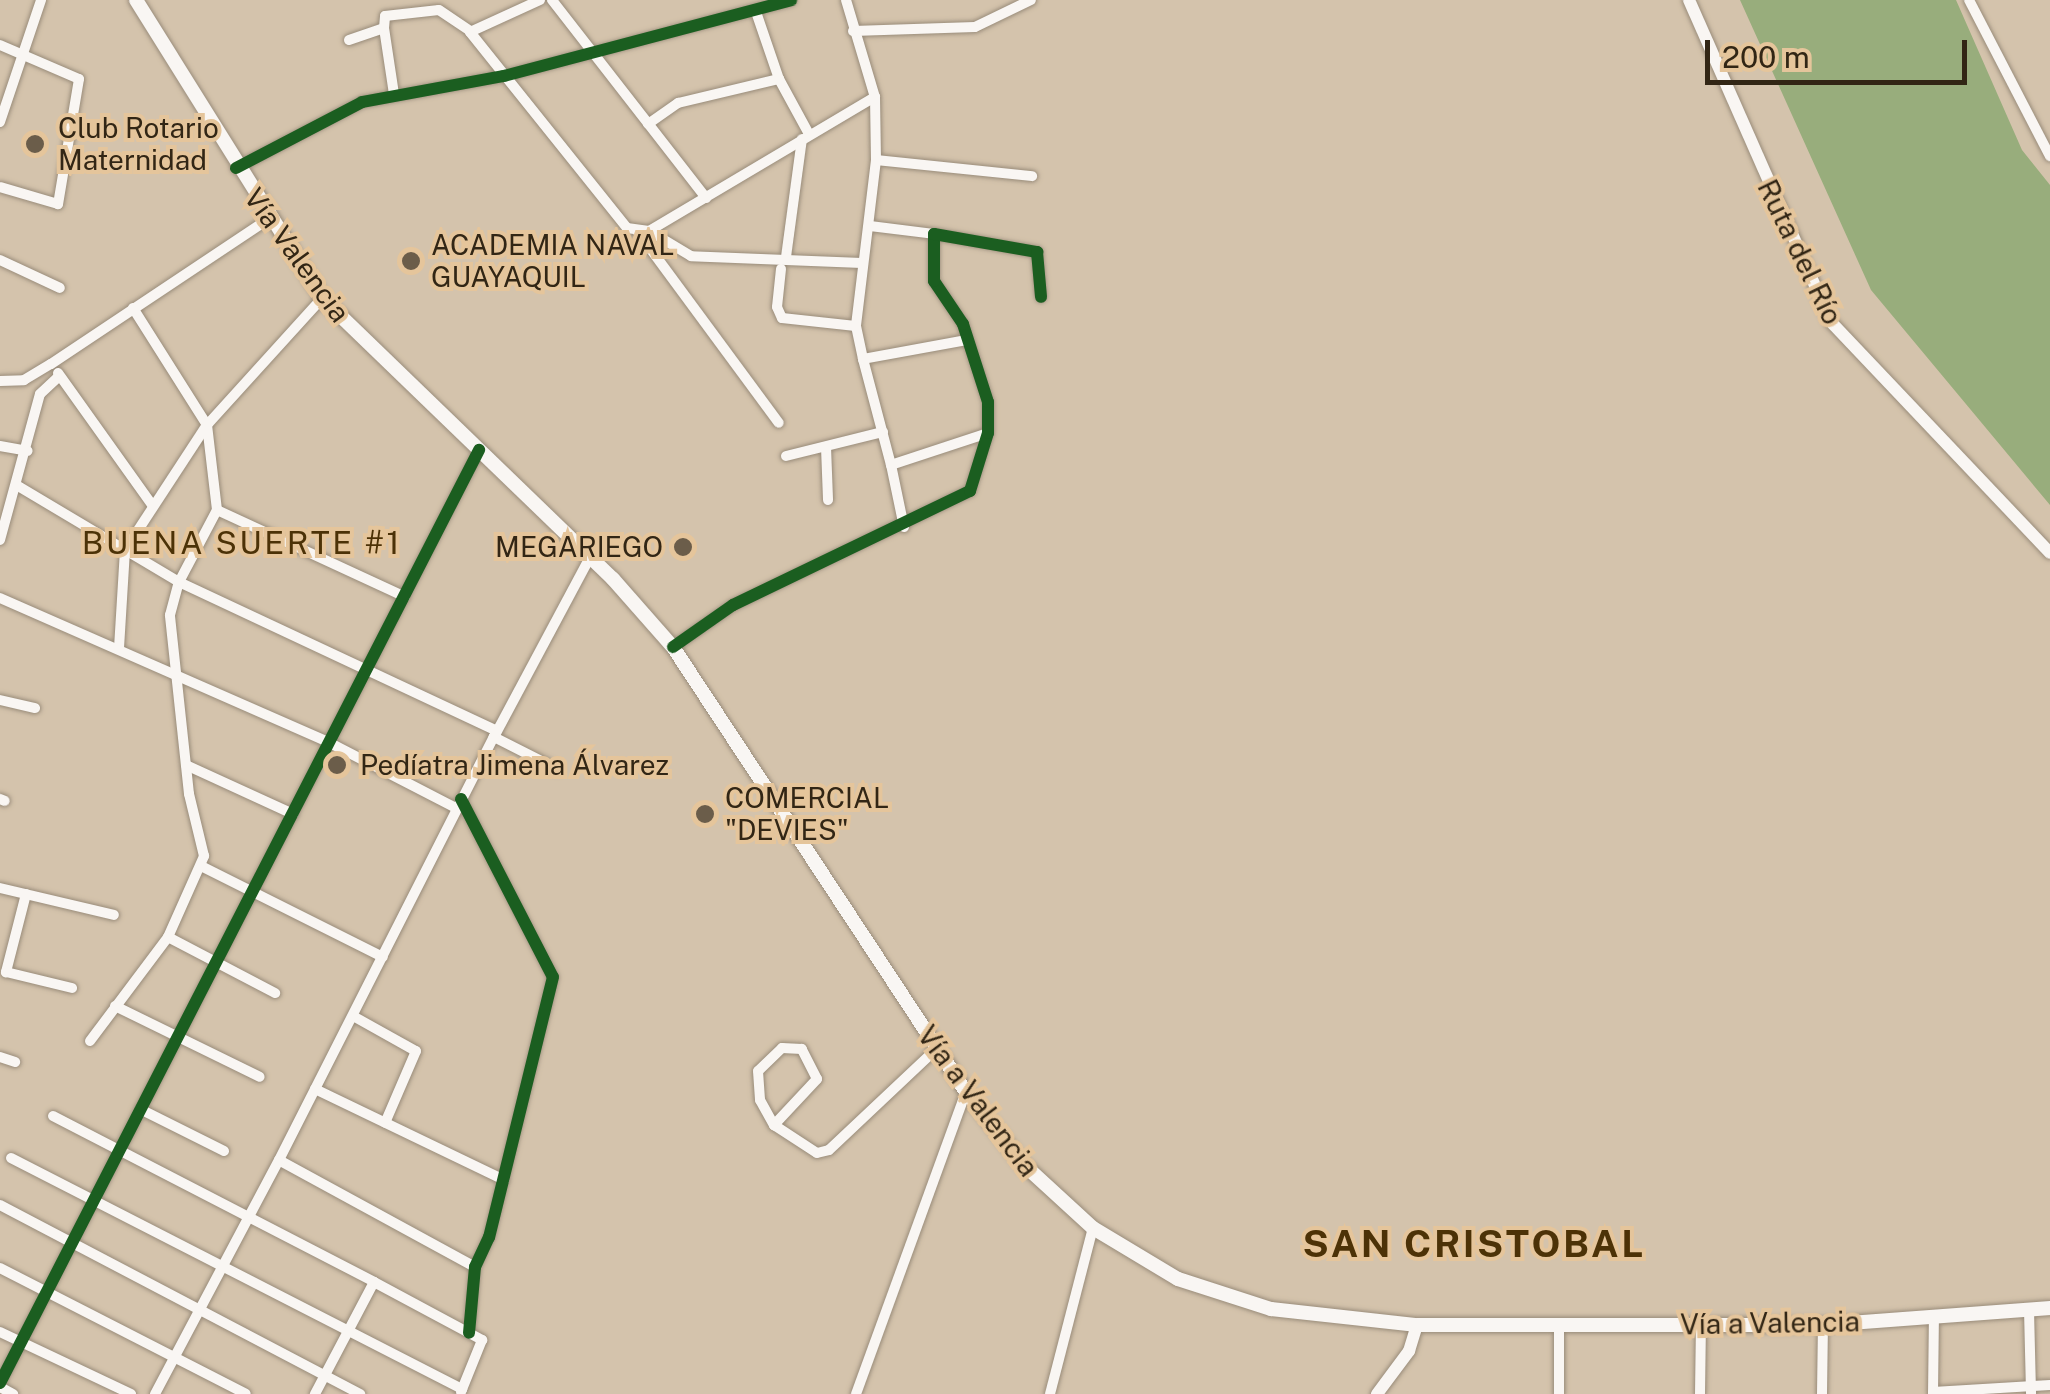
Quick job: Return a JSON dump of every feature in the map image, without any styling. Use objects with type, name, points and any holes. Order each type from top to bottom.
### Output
[{"type":"highway","name":"Vía Valencia","points":[[136,0],[268,220],[322,298],[590,556]]},
{"type":"highway","name":"Vía a Valencia","points":[[590,556],[673,646],[936,1050],[1022,1163],[1093,1228],[1178,1280],[1258,1305],[1416,1325],[1823,1325],[2050,1308]]},
{"type":"main road","name":"Ruta del Río","points":[[1689,0],[1831,322],[2050,553]]},
{"type":"main road","points":[[1377,1394],[1408,1351],[1416,1325]]},
{"type":"street","points":[[0,122],[41,0]]},
{"type":"street","points":[[470,30],[540,0]]},
{"type":"street","points":[[552,0],[706,198]]},
{"type":"street","points":[[742,0],[743,17]]},
{"type":"street","points":[[236,168],[339,111],[394,94],[504,76],[743,17],[791,0]]},
{"type":"street","points":[[846,0],[875,97],[876,160],[856,326],[904,527]]},
{"type":"street","points":[[853,31],[975,27],[1010,5],[1032,0]]},
{"type":"street","points":[[1969,0],[2050,156]]},
{"type":"street","points":[[394,94],[385,16],[439,10],[470,30],[616,215],[691,256]]},
{"type":"street","points":[[756,12],[779,79],[806,136],[786,257]]},
{"type":"street","points":[[349,40],[384,28]]},
{"type":"street","points":[[0,45],[79,79],[58,204],[0,187]]},
{"type":"street","points":[[648,124],[678,104],[779,79]]},
{"type":"street","points":[[644,232],[875,97]]},
{"type":"street","points":[[876,160],[1032,176]]},
{"type":"street","points":[[0,380],[24,380],[51,364],[268,220]]},
{"type":"street","points":[[870,226],[1032,250],[1042,264],[1041,298]]},
{"type":"street","points":[[644,232],[654,253],[779,423]]},
{"type":"street","points":[[673,646],[733,605],[966,496],[988,433],[986,393],[966,340],[934,281],[934,234]]},
{"type":"street","points":[[654,253],[862,263]]},
{"type":"street","points":[[0,260],[60,288]]},
{"type":"street","points":[[781,269],[776,307],[782,318],[856,326]]},
{"type":"street","points":[[118,648],[125,550],[207,425],[322,298]]},
{"type":"street","points":[[90,1041],[168,937],[204,867],[186,766],[170,615],[178,582],[217,510],[207,425],[133,308]]},
{"type":"street","points":[[863,358],[966,340]]},
{"type":"street","points":[[51,364],[152,505]]},
{"type":"street","points":[[0,540],[4,517],[28,452],[40,394],[59,376]]},
{"type":"street","points":[[786,456],[883,432]]},
{"type":"street","points":[[891,465],[988,433]]},
{"type":"street","points":[[0,446],[28,452]]},
{"type":"street","points":[[826,447],[828,500]]},
{"type":"street","points":[[13,1394],[0,1385],[70,1242],[479,450]]},
{"type":"street","points":[[18,486],[178,582],[367,670],[557,768]]},
{"type":"street","points":[[217,510],[405,597]]},
{"type":"street","points":[[155,1394],[590,556]]},
{"type":"street","points":[[0,598],[459,804],[553,977],[504,1180],[476,1268],[468,1333]]},
{"type":"street","points":[[0,700],[35,708]]},
{"type":"street","points":[[186,766],[294,814]]},
{"type":"street","points":[[204,867],[383,957]]},
{"type":"street","points":[[0,888],[114,915]]},
{"type":"street","points":[[26,894],[3,971],[72,988]]},
{"type":"street","points":[[168,937],[275,993]]},
{"type":"street","points":[[115,1006],[260,1077]]},
{"type":"street","points":[[352,1016],[416,1052],[385,1123]]},
{"type":"street","points":[[774,1125],[816,1085],[814,1064],[796,1046],[782,1048],[758,1072],[757,1092],[774,1125],[818,1153],[829,1150],[936,1050]]},
{"type":"street","points":[[0,1058],[15,1062]]},
{"type":"street","points":[[315,1090],[504,1180]]},
{"type":"street","points":[[856,1394],[966,1092]]},
{"type":"street","points":[[140,1109],[224,1151]]},
{"type":"street","points":[[11,1158],[350,1327],[461,1392],[482,1340],[53,1116]]},
{"type":"street","points":[[279,1160],[476,1268]]},
{"type":"street","points":[[0,1206],[360,1394]]},
{"type":"street","points":[[1050,1394],[1093,1228]]},
{"type":"street","points":[[0,1268],[246,1394]]},
{"type":"street","points":[[316,1394],[374,1282]]},
{"type":"street","points":[[2029,1310],[2031,1390]]},
{"type":"street","points":[[1934,1317],[1933,1393],[2031,1390],[2050,1385]]},
{"type":"street","points":[[1822,1394],[1823,1325]]},
{"type":"street","points":[[1558,1394],[1559,1326]]},
{"type":"street","points":[[1700,1394],[1702,1326]]},
{"type":"street","points":[[0,1332],[131,1394]]},
{"type":"shaded area","points":[[1740,0],[1956,0],[2022,150],[2050,185],[2050,505],[1871,290]]},
{"type":"cycle path","points":[[236,168],[362,102],[504,76],[791,0]]},
{"type":"cycle path","points":[[673,647],[733,605],[970,491],[988,433],[988,402],[963,324],[934,281],[934,234],[1037,252],[1041,297]]},
{"type":"cycle path","points":[[0,1383],[479,450]]},
{"type":"cycle path","points":[[461,799],[553,977],[489,1237],[475,1267],[469,1333]]},
{"type":"place","name":"Club Rotario Maternidad","points":[[35,144]]},
{"type":"place","name":"ACADEMIA NAVAL GUAYAQUIL","points":[[411,261]]},
{"type":"place","name":"MEGARIEGO","points":[[683,547]]},
{"type":"place","name":"Pedíatra Jimena Álvarez","points":[[337,765]]},
{"type":"place","name":"COMERCIAL \"DEVIES\"","points":[[705,814]]},
{"type":"district","name":"BUENA SUERTE #1","points":[[242,543]]},
{"type":"district","name":"SAN CRISTOBAL","points":[[1474,1244]]}]
